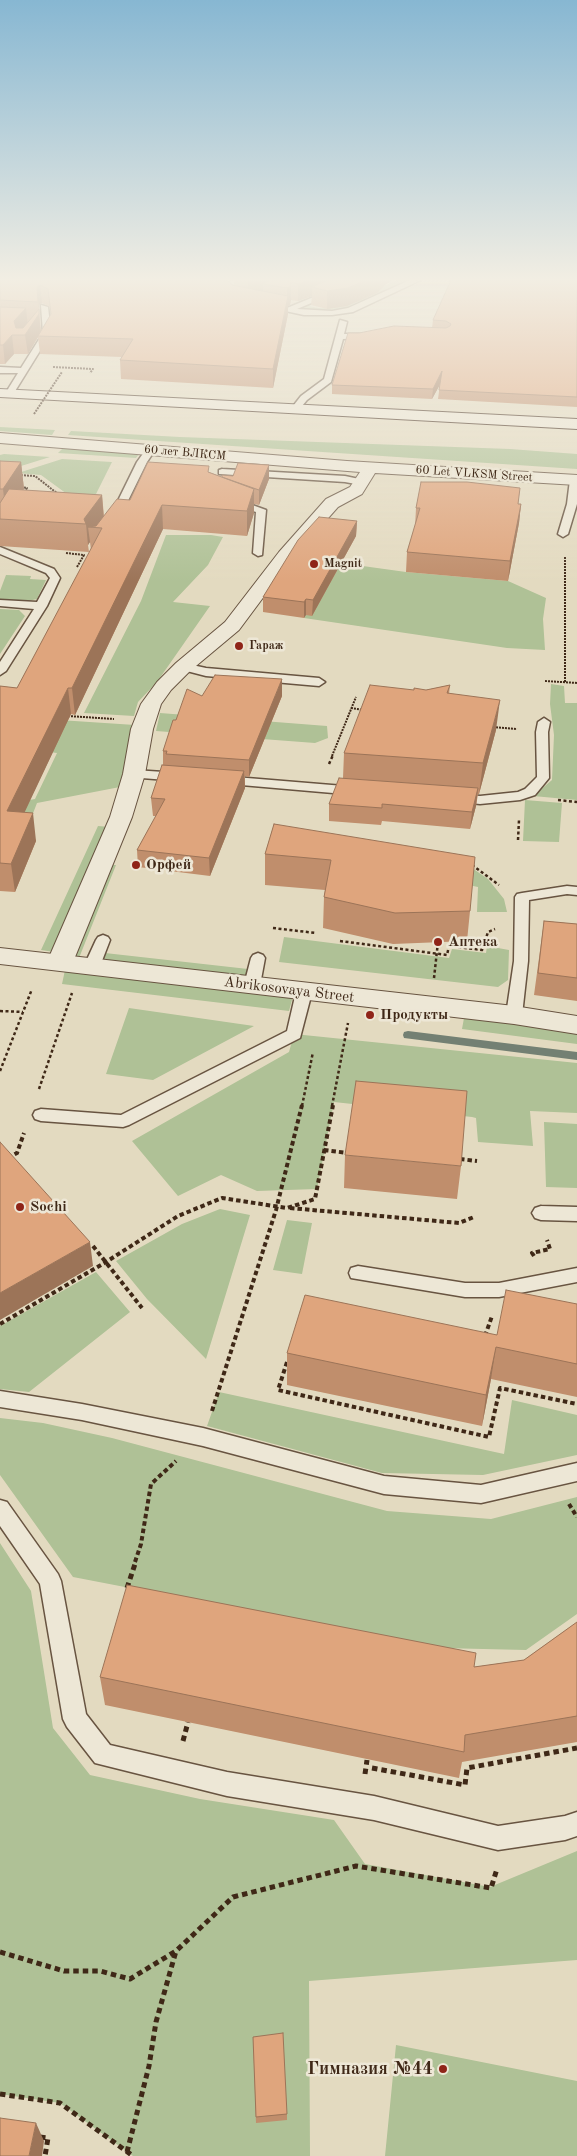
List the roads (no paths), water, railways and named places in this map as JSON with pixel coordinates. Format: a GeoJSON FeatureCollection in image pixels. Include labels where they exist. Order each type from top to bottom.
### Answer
{"type":"FeatureCollection","features":[{"type":"Feature","properties":{"kind":"street"},"geometry":{"type":"LineString","coordinates":[[5,394],[577,424]]}},
{"type":"Feature","properties":{"kind":"street","name":"60 лет ВЛКСМ"},"geometry":{"type":"LineString","coordinates":[[0,438],[234,457],[366,475]]}},
{"type":"Feature","properties":{"kind":"street"},"geometry":{"type":"LineString","coordinates":[[60,962],[121,817],[134,774],[145,722],[151,704],[164,686],[183,667],[232,626],[285,556],[332,503],[356,490],[366,475]]}},
{"type":"Feature","properties":{"kind":"street","name":"60 Let VLKSM Street"},"geometry":{"type":"LineString","coordinates":[[366,475],[576,480]]}},
{"type":"Feature","properties":{"kind":"street","name":"Abrikosovaya Street"},"geometry":{"type":"LineString","coordinates":[[0,956],[577,1024]]}},
{"type":"Feature","properties":{"kind":"lane"},"geometry":{"type":"LineString","coordinates":[[5,394],[15,381]]}},
{"type":"Feature","properties":{"kind":"lane"},"geometry":{"type":"LineString","coordinates":[[294,410],[304,398],[327,381]]}},
{"type":"Feature","properties":{"kind":"lane"},"geometry":{"type":"LineString","coordinates":[[109,526],[150,450]]}},
{"type":"Feature","properties":{"kind":"lane"},"geometry":{"type":"LineString","coordinates":[[234,457],[223,467],[221,476],[345,480],[366,475]]}},
{"type":"Feature","properties":{"kind":"lane"},"geometry":{"type":"LineString","coordinates":[[563,534],[572,504],[576,480]]}},
{"type":"Feature","properties":{"kind":"lane"},"geometry":{"type":"LineString","coordinates":[[224,498],[261,510],[258,553]]}},
{"type":"Feature","properties":{"kind":"lane"},"geometry":{"type":"LineString","coordinates":[[0,550],[50,571],[55,578],[41,606],[0,671]]}},
{"type":"Feature","properties":{"kind":"lane"},"geometry":{"type":"LineString","coordinates":[[0,603],[41,606]]}},
{"type":"Feature","properties":{"kind":"lane"},"geometry":{"type":"LineString","coordinates":[[183,667],[206,672],[319,682]]}},
{"type":"Feature","properties":{"kind":"lane"},"geometry":{"type":"LineString","coordinates":[[442,797],[480,800],[520,796],[530,792],[543,778],[543,727]]}},
{"type":"Feature","properties":{"kind":"lane"},"geometry":{"type":"LineString","coordinates":[[134,774],[188,778]]}},
{"type":"Feature","properties":{"kind":"lane"},"geometry":{"type":"LineString","coordinates":[[206,779],[366,791]]}},
{"type":"Feature","properties":{"kind":"lane"},"geometry":{"type":"LineString","coordinates":[[514,1016],[521,961],[522,897],[568,890],[577,891]]}},
{"type":"Feature","properties":{"kind":"lane"},"geometry":{"type":"LineString","coordinates":[[92,966],[103,940]]}},
{"type":"Feature","properties":{"kind":"lane"},"geometry":{"type":"LineString","coordinates":[[252,986],[258,958]]}},
{"type":"Feature","properties":{"kind":"lane"},"geometry":{"type":"LineString","coordinates":[[41,1115],[123,1121],[294,1034],[304,992]]}},
{"type":"Feature","properties":{"kind":"lane"},"geometry":{"type":"LineString","coordinates":[[541,1213],[577,1214]]}},
{"type":"Feature","properties":{"kind":"lane"},"geometry":{"type":"LineString","coordinates":[[358,1273],[465,1290],[499,1290],[577,1275]]}},
{"type":"Feature","properties":{"kind":"lane"},"geometry":{"type":"LineString","coordinates":[[0,1399],[82,1412],[204,1438],[384,1485],[480,1494],[577,1472]]}},
{"type":"Feature","properties":{"kind":"lane"},"geometry":{"type":"LineString","coordinates":[[0,1509],[50,1581],[75,1719],[103,1755],[227,1784],[374,1808],[498,1838],[565,1828],[577,1824]]}},
{"type":"Feature","properties":{"kind":"waterway"},"geometry":{"type":"LineString","coordinates":[[408,1035],[577,1056]]}},
{"type":"Feature","properties":{"kind":"place","name":"Magnit"},"geometry":{"type":"Point","coordinates":[314,564]}},
{"type":"Feature","properties":{"kind":"place","name":"Гараж"},"geometry":{"type":"Point","coordinates":[239,646]}},
{"type":"Feature","properties":{"kind":"place","name":"Орфей"},"geometry":{"type":"Point","coordinates":[136,865]}},
{"type":"Feature","properties":{"kind":"place","name":"Аптека"},"geometry":{"type":"Point","coordinates":[438,942]}},
{"type":"Feature","properties":{"kind":"place","name":"Продукты"},"geometry":{"type":"Point","coordinates":[370,1015]}},
{"type":"Feature","properties":{"kind":"place","name":"Sochi"},"geometry":{"type":"Point","coordinates":[20,1207]}},
{"type":"Feature","properties":{"kind":"place","name":"Гимназия №44"},"geometry":{"type":"Point","coordinates":[443,2069]}}]}
